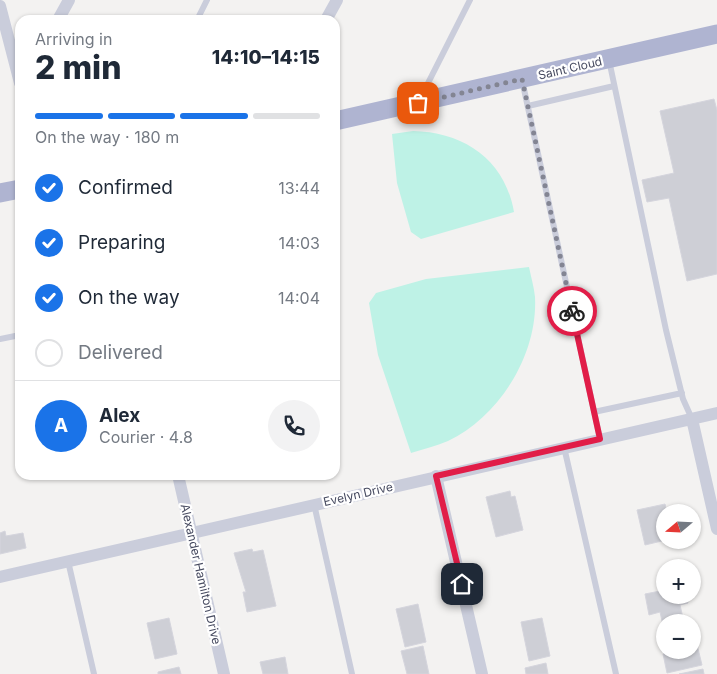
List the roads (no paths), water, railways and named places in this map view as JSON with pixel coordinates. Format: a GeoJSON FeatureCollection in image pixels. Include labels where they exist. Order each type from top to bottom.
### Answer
{"type":"FeatureCollection","features":[{"type":"Feature","properties":{"kind":"main road","name":"Saint Cloud"},"geometry":{"type":"LineString","coordinates":[[340,120],[717,34]]}},
{"type":"Feature","properties":{"kind":"main road"},"geometry":{"type":"LineString","coordinates":[[0,193],[15,190]]}},
{"type":"Feature","properties":{"kind":"street"},"geometry":{"type":"LineString","coordinates":[[60,15],[68,0]]}},
{"type":"Feature","properties":{"kind":"street"},"geometry":{"type":"LineString","coordinates":[[329,15],[337,0]]}},
{"type":"Feature","properties":{"kind":"street"},"geometry":{"type":"LineString","coordinates":[[0,6],[15,64]]}},
{"type":"Feature","properties":{"kind":"street","name":"Evelyn Drive"},"geometry":{"type":"LineString","coordinates":[[0,577],[436,476],[717,414]]}},
{"type":"Feature","properties":{"kind":"street"},"geometry":{"type":"LineString","coordinates":[[692,419],[717,529]]}},
{"type":"Feature","properties":{"kind":"street"},"geometry":{"type":"LineString","coordinates":[[436,476],[482,674]]}},
{"type":"Feature","properties":{"kind":"street","name":"Alexander Hamilton Drive"},"geometry":{"type":"LineString","coordinates":[[179,480],[224,674]]}},
{"type":"Feature","properties":{"kind":"lane"},"geometry":{"type":"LineString","coordinates":[[199,15],[207,0]]}},
{"type":"Feature","properties":{"kind":"lane"},"geometry":{"type":"LineString","coordinates":[[418,103],[470,0]]}},
{"type":"Feature","properties":{"kind":"lane"},"geometry":{"type":"LineString","coordinates":[[609,59],[682,393],[692,419]]}},
{"type":"Feature","properties":{"kind":"lane"},"geometry":{"type":"LineString","coordinates":[[522,79],[600,439]]}},
{"type":"Feature","properties":{"kind":"lane"},"geometry":{"type":"LineString","coordinates":[[528,106],[614,86]]}},
{"type":"Feature","properties":{"kind":"lane"},"geometry":{"type":"LineString","coordinates":[[0,339],[15,336]]}},
{"type":"Feature","properties":{"kind":"lane"},"geometry":{"type":"LineString","coordinates":[[594,412],[682,393]]}},
{"type":"Feature","properties":{"kind":"lane"},"geometry":{"type":"LineString","coordinates":[[564,447],[616,674]]}},
{"type":"Feature","properties":{"kind":"lane"},"geometry":{"type":"LineString","coordinates":[[314,504],[352,674]]}},
{"type":"Feature","properties":{"kind":"lane"},"geometry":{"type":"LineString","coordinates":[[68,561],[94,674]]}}]}
